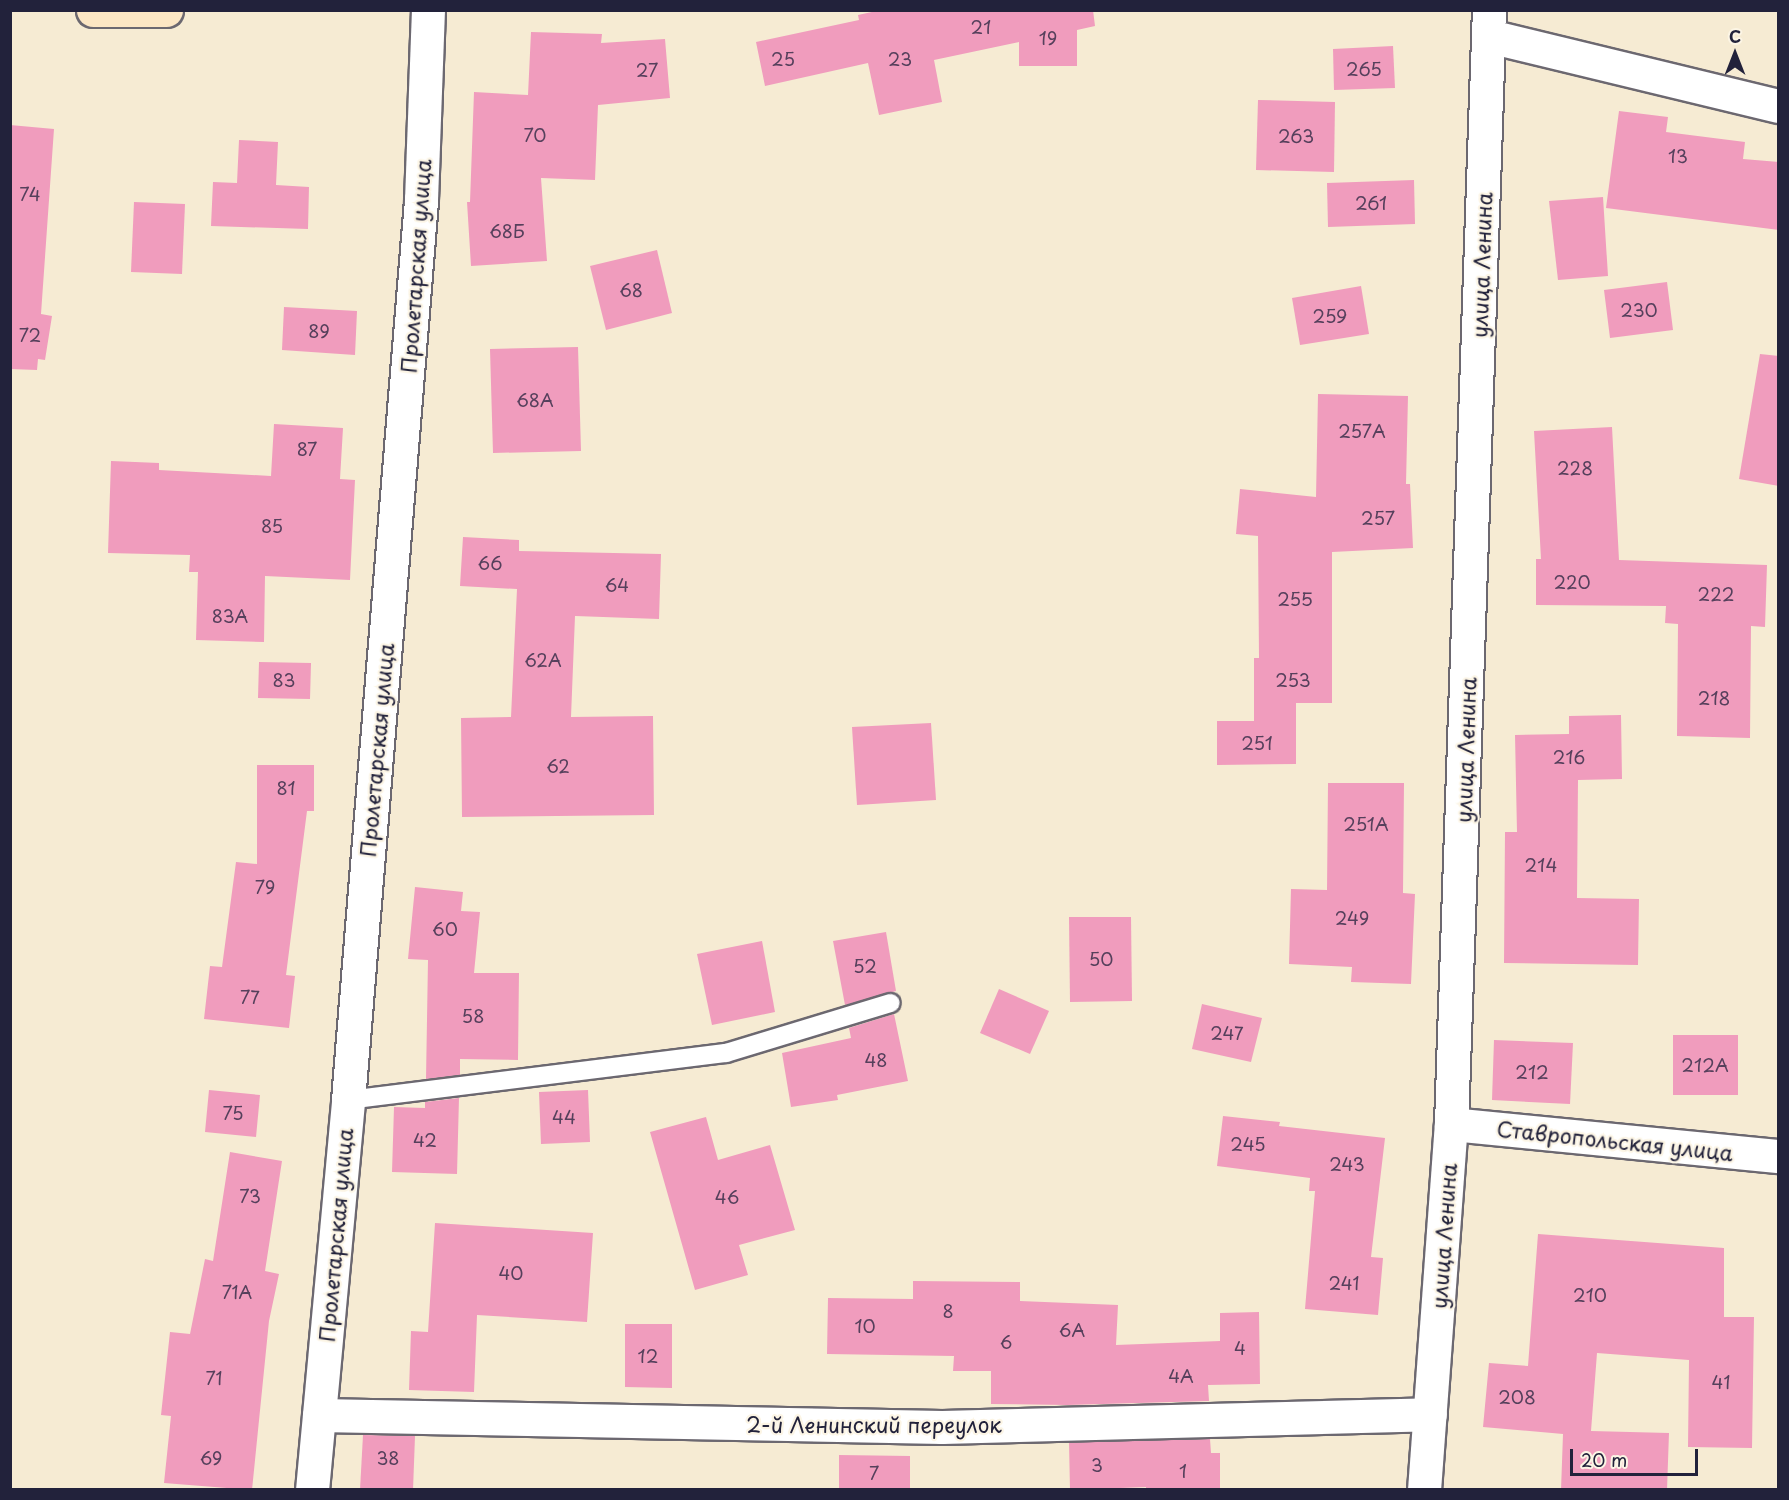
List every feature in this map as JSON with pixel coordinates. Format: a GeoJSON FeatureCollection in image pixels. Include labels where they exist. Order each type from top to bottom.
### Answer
{"type":"FeatureCollection","features":[{"type":"Feature","properties":{"kind":"main road"},"geometry":{"type":"LineString","coordinates":[[93,10],[166,10]]}},
{"type":"Feature","properties":{"kind":"street","name":"Пролетарская улица"},"geometry":{"type":"LineString","coordinates":[[312,1490],[348,1100],[421,200],[428,10]]}},
{"type":"Feature","properties":{"kind":"street"},"geometry":{"type":"LineString","coordinates":[[1489,23],[1779,106]]}},
{"type":"Feature","properties":{"kind":"street","name":"улица Ленина"},"geometry":{"type":"LineString","coordinates":[[1424,1490],[1452,1124],[1489,23]]}},
{"type":"Feature","properties":{"kind":"street","name":"Ставропольская улица"},"geometry":{"type":"LineString","coordinates":[[1452,1124],[1779,1156]]}},
{"type":"Feature","properties":{"kind":"street","name":"2-й Ленинский переулок"},"geometry":{"type":"LineString","coordinates":[[319,1415],[942,1427],[1430,1414]]}},
{"type":"Feature","properties":{"kind":"lane"},"geometry":{"type":"LineString","coordinates":[[348,1100],[726,1053],[891,1003]]}},
{"type":"Feature","properties":{"kind":"building"},"geometry":{"type":"Polygon","coordinates":[[[881,10],[1093,10],[1095,26],[1077,30],[1077,66],[1019,66],[1019,42],[934,60],[942,102],[879,115],[868,63],[765,86],[756,42],[859,20],[858,15],[881,10]]]}},
{"type":"Feature","properties":{"kind":"building"},"geometry":{"type":"Polygon","coordinates":[[[531,32],[602,34],[601,43],[665,39],[670,98],[598,105],[595,180],[541,178],[547,261],[471,266],[467,202],[470,202],[474,92],[528,95],[531,32]]]}},
{"type":"Feature","properties":{"kind":"building"},"geometry":{"type":"Polygon","coordinates":[[[1393,46],[1395,88],[1334,90],[1333,49],[1393,46]]]}},
{"type":"Feature","properties":{"kind":"building"},"geometry":{"type":"Polygon","coordinates":[[[1258,100],[1335,102],[1334,172],[1256,170],[1258,100]]]}},
{"type":"Feature","properties":{"kind":"building"},"geometry":{"type":"Polygon","coordinates":[[[1619,111],[1668,117],[1666,132],[1745,142],[1743,159],[1779,162],[1779,230],[1606,208],[1619,111]]]}},
{"type":"Feature","properties":{"kind":"building"},"geometry":{"type":"Polygon","coordinates":[[[10,125],[54,129],[41,314],[52,316],[45,360],[38,359],[37,370],[10,369],[10,125]]]}},
{"type":"Feature","properties":{"kind":"building"},"geometry":{"type":"Polygon","coordinates":[[[239,140],[278,142],[276,185],[309,187],[308,229],[211,226],[213,182],[237,183],[239,140]]]}},
{"type":"Feature","properties":{"kind":"building"},"geometry":{"type":"Polygon","coordinates":[[[1414,180],[1415,224],[1328,227],[1327,183],[1414,180]]]}},
{"type":"Feature","properties":{"kind":"building"},"geometry":{"type":"Polygon","coordinates":[[[1603,197],[1608,276],[1558,280],[1549,201],[1603,197]]]}},
{"type":"Feature","properties":{"kind":"building"},"geometry":{"type":"Polygon","coordinates":[[[134,202],[185,204],[182,274],[131,272],[134,202]]]}},
{"type":"Feature","properties":{"kind":"building"},"geometry":{"type":"Polygon","coordinates":[[[657,250],[672,313],[606,330],[590,266],[657,250]]]}},
{"type":"Feature","properties":{"kind":"building"},"geometry":{"type":"Polygon","coordinates":[[[1667,282],[1673,330],[1610,338],[1604,290],[1667,282]]]}},
{"type":"Feature","properties":{"kind":"building"},"geometry":{"type":"Polygon","coordinates":[[[1361,286],[1369,334],[1300,345],[1292,298],[1361,286]]]}},
{"type":"Feature","properties":{"kind":"building"},"geometry":{"type":"Polygon","coordinates":[[[284,307],[357,311],[355,355],[282,350],[284,307]]]}},
{"type":"Feature","properties":{"kind":"building"},"geometry":{"type":"Polygon","coordinates":[[[578,347],[581,451],[493,453],[490,349],[578,347]]]}},
{"type":"Feature","properties":{"kind":"building"},"geometry":{"type":"Polygon","coordinates":[[[1760,354],[1779,356],[1779,486],[1739,479],[1760,354]]]}},
{"type":"Feature","properties":{"kind":"building"},"geometry":{"type":"Polygon","coordinates":[[[1318,394],[1408,396],[1406,484],[1410,484],[1413,548],[1332,552],[1332,703],[1296,703],[1296,764],[1217,765],[1217,721],[1254,721],[1254,658],[1259,658],[1258,536],[1236,534],[1240,489],[1316,497],[1318,394]]]}},
{"type":"Feature","properties":{"kind":"building"},"geometry":{"type":"Polygon","coordinates":[[[274,424],[343,428],[340,479],[355,480],[350,580],[265,576],[264,642],[196,640],[198,572],[189,572],[190,555],[108,553],[111,461],[159,463],[159,470],[271,476],[274,424]]]}},
{"type":"Feature","properties":{"kind":"building"},"geometry":{"type":"Polygon","coordinates":[[[1612,427],[1619,560],[1767,565],[1765,627],[1751,626],[1750,738],[1677,736],[1678,624],[1665,623],[1666,606],[1536,605],[1536,559],[1541,559],[1534,431],[1612,427]]]}},
{"type":"Feature","properties":{"kind":"building"},"geometry":{"type":"Polygon","coordinates":[[[463,537],[519,540],[519,551],[661,554],[659,619],[575,616],[571,717],[653,716],[654,815],[462,817],[461,718],[511,717],[517,589],[460,586],[463,537]]]}},
{"type":"Feature","properties":{"kind":"building"},"geometry":{"type":"Polygon","coordinates":[[[259,662],[311,663],[310,699],[258,698],[259,662]]]}},
{"type":"Feature","properties":{"kind":"building"},"geometry":{"type":"Polygon","coordinates":[[[1621,715],[1622,779],[1578,780],[1577,898],[1639,899],[1638,965],[1504,963],[1505,832],[1517,832],[1515,735],[1569,734],[1569,716],[1621,715]]]}},
{"type":"Feature","properties":{"kind":"building"},"geometry":{"type":"Polygon","coordinates":[[[931,723],[936,800],[857,805],[852,727],[931,723]]]}},
{"type":"Feature","properties":{"kind":"building"},"geometry":{"type":"Polygon","coordinates":[[[257,765],[314,765],[314,811],[307,811],[286,975],[295,976],[289,1028],[204,1019],[210,966],[222,967],[236,862],[257,864],[257,765]]]}},
{"type":"Feature","properties":{"kind":"building"},"geometry":{"type":"Polygon","coordinates":[[[1328,783],[1404,783],[1403,893],[1415,894],[1411,984],[1351,982],[1352,967],[1289,964],[1291,889],[1327,890],[1328,783]]]}},
{"type":"Feature","properties":{"kind":"building"},"geometry":{"type":"Polygon","coordinates":[[[415,887],[463,892],[461,911],[480,912],[474,973],[519,973],[518,1060],[460,1059],[460,1075],[426,1079],[428,960],[408,959],[415,887]]]}},
{"type":"Feature","properties":{"kind":"building"},"geometry":{"type":"Polygon","coordinates":[[[1069,917],[1131,917],[1132,1001],[1070,1002],[1069,917]]]}},
{"type":"Feature","properties":{"kind":"building"},"geometry":{"type":"Polygon","coordinates":[[[886,932],[896,991],[845,1005],[833,941],[886,932]]]}},
{"type":"Feature","properties":{"kind":"building"},"geometry":{"type":"Polygon","coordinates":[[[762,941],[775,1012],[712,1025],[697,954],[762,941]]]}},
{"type":"Feature","properties":{"kind":"building"},"geometry":{"type":"Polygon","coordinates":[[[999,989],[1049,1011],[1030,1054],[980,1033],[999,989]]]}},
{"type":"Feature","properties":{"kind":"building"},"geometry":{"type":"Polygon","coordinates":[[[1202,1004],[1262,1018],[1251,1062],[1192,1049],[1202,1004]]]}},
{"type":"Feature","properties":{"kind":"building"},"geometry":{"type":"Polygon","coordinates":[[[894,1014],[908,1081],[837,1095],[838,1100],[791,1107],[782,1053],[851,1038],[849,1028],[894,1014]]]}},
{"type":"Feature","properties":{"kind":"building"},"geometry":{"type":"Polygon","coordinates":[[[1673,1035],[1738,1035],[1738,1095],[1673,1095],[1673,1035]]]}},
{"type":"Feature","properties":{"kind":"building"},"geometry":{"type":"Polygon","coordinates":[[[1494,1040],[1573,1043],[1570,1104],[1492,1100],[1494,1040]]]}},
{"type":"Feature","properties":{"kind":"building"},"geometry":{"type":"Polygon","coordinates":[[[209,1090],[260,1095],[256,1137],[205,1132],[209,1090]]]}},
{"type":"Feature","properties":{"kind":"building"},"geometry":{"type":"Polygon","coordinates":[[[588,1090],[590,1142],[541,1144],[539,1092],[588,1090]]]}},
{"type":"Feature","properties":{"kind":"building"},"geometry":{"type":"Polygon","coordinates":[[[459,1098],[457,1174],[392,1172],[394,1107],[425,1108],[425,1102],[459,1098]]]}},
{"type":"Feature","properties":{"kind":"building"},"geometry":{"type":"Polygon","coordinates":[[[1223,1116],[1280,1122],[1279,1126],[1385,1138],[1371,1257],[1383,1258],[1378,1315],[1305,1309],[1315,1191],[1309,1191],[1310,1178],[1217,1166],[1223,1116]]]}},
{"type":"Feature","properties":{"kind":"building"},"geometry":{"type":"Polygon","coordinates":[[[706,1117],[718,1160],[770,1145],[795,1230],[739,1245],[748,1275],[695,1290],[650,1132],[706,1117]]]}},
{"type":"Feature","properties":{"kind":"building"},"geometry":{"type":"Polygon","coordinates":[[[230,1152],[282,1161],[265,1271],[279,1274],[269,1321],[252,1490],[164,1483],[171,1416],[161,1415],[170,1332],[190,1334],[205,1259],[213,1261],[230,1152]]]}},
{"type":"Feature","properties":{"kind":"building"},"geometry":{"type":"Polygon","coordinates":[[[435,1223],[593,1233],[587,1322],[477,1315],[474,1392],[409,1390],[411,1331],[428,1332],[435,1223]]]}},
{"type":"Feature","properties":{"kind":"building"},"geometry":{"type":"Polygon","coordinates":[[[1538,1234],[1724,1248],[1724,1317],[1754,1317],[1752,1448],[1688,1447],[1689,1360],[1597,1353],[1591,1431],[1669,1433],[1667,1490],[1561,1490],[1563,1434],[1483,1427],[1489,1363],[1528,1366],[1538,1234]]]}},
{"type":"Feature","properties":{"kind":"building"},"geometry":{"type":"Polygon","coordinates":[[[913,1281],[1020,1282],[1020,1301],[1118,1305],[1116,1345],[1220,1341],[1220,1313],[1259,1312],[1260,1384],[1208,1385],[1209,1401],[1067,1405],[991,1404],[991,1371],[953,1371],[954,1356],[827,1354],[828,1298],[913,1299],[913,1281]]]}},
{"type":"Feature","properties":{"kind":"building"},"geometry":{"type":"Polygon","coordinates":[[[625,1324],[672,1324],[672,1388],[625,1387],[625,1324]]]}},
{"type":"Feature","properties":{"kind":"building"},"geometry":{"type":"Polygon","coordinates":[[[363,1435],[415,1436],[413,1490],[360,1490],[363,1435]]]}},
{"type":"Feature","properties":{"kind":"building"},"geometry":{"type":"Polygon","coordinates":[[[1210,1439],[1211,1453],[1220,1453],[1220,1490],[1146,1490],[1146,1487],[1070,1490],[1069,1442],[1210,1439]]]}},
{"type":"Feature","properties":{"kind":"building"},"geometry":{"type":"Polygon","coordinates":[[[839,1455],[910,1456],[910,1490],[839,1490],[839,1455]]]}}]}
